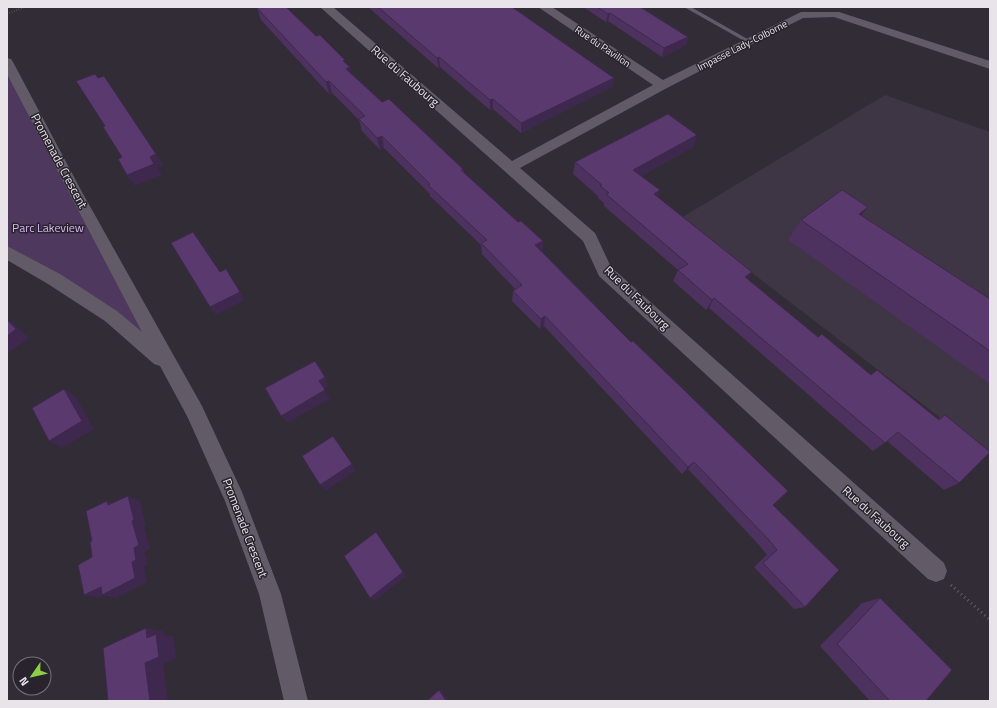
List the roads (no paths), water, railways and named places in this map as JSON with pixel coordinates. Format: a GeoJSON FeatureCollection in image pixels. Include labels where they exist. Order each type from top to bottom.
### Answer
{"type":"FeatureCollection","features":[{"type":"Feature","properties":{"kind":"street","name":"Rue du Faubourg"},"geometry":{"type":"LineString","coordinates":[[326,7],[589,237],[605,270],[936,571]]}},
{"type":"Feature","properties":{"kind":"street","name":"Rue du Pavillon"},"geometry":{"type":"LineString","coordinates":[[544,7],[662,86]]}},
{"type":"Feature","properties":{"kind":"street","name":"Impasse Lady-Colborne"},"geometry":{"type":"LineString","coordinates":[[510,168],[662,86],[801,15],[835,14],[990,65]]}},
{"type":"Feature","properties":{"kind":"street","name":"Promenade Crescent"},"geometry":{"type":"LineString","coordinates":[[7,62],[75,192],[195,412],[235,499],[270,594],[296,701]]}},
{"type":"Feature","properties":{"kind":"street","name":"Promenade Crescent"},"geometry":{"type":"LineString","coordinates":[[7,252],[54,279],[111,316],[169,365]]}},
{"type":"Feature","properties":{"kind":"lane"},"geometry":{"type":"LineString","coordinates":[[687,7],[748,41]]}},
{"type":"Feature","properties":{"kind":"park label","name":"Parc Lakeview"},"geometry":{"type":"Point","coordinates":[48,228]}}]}
